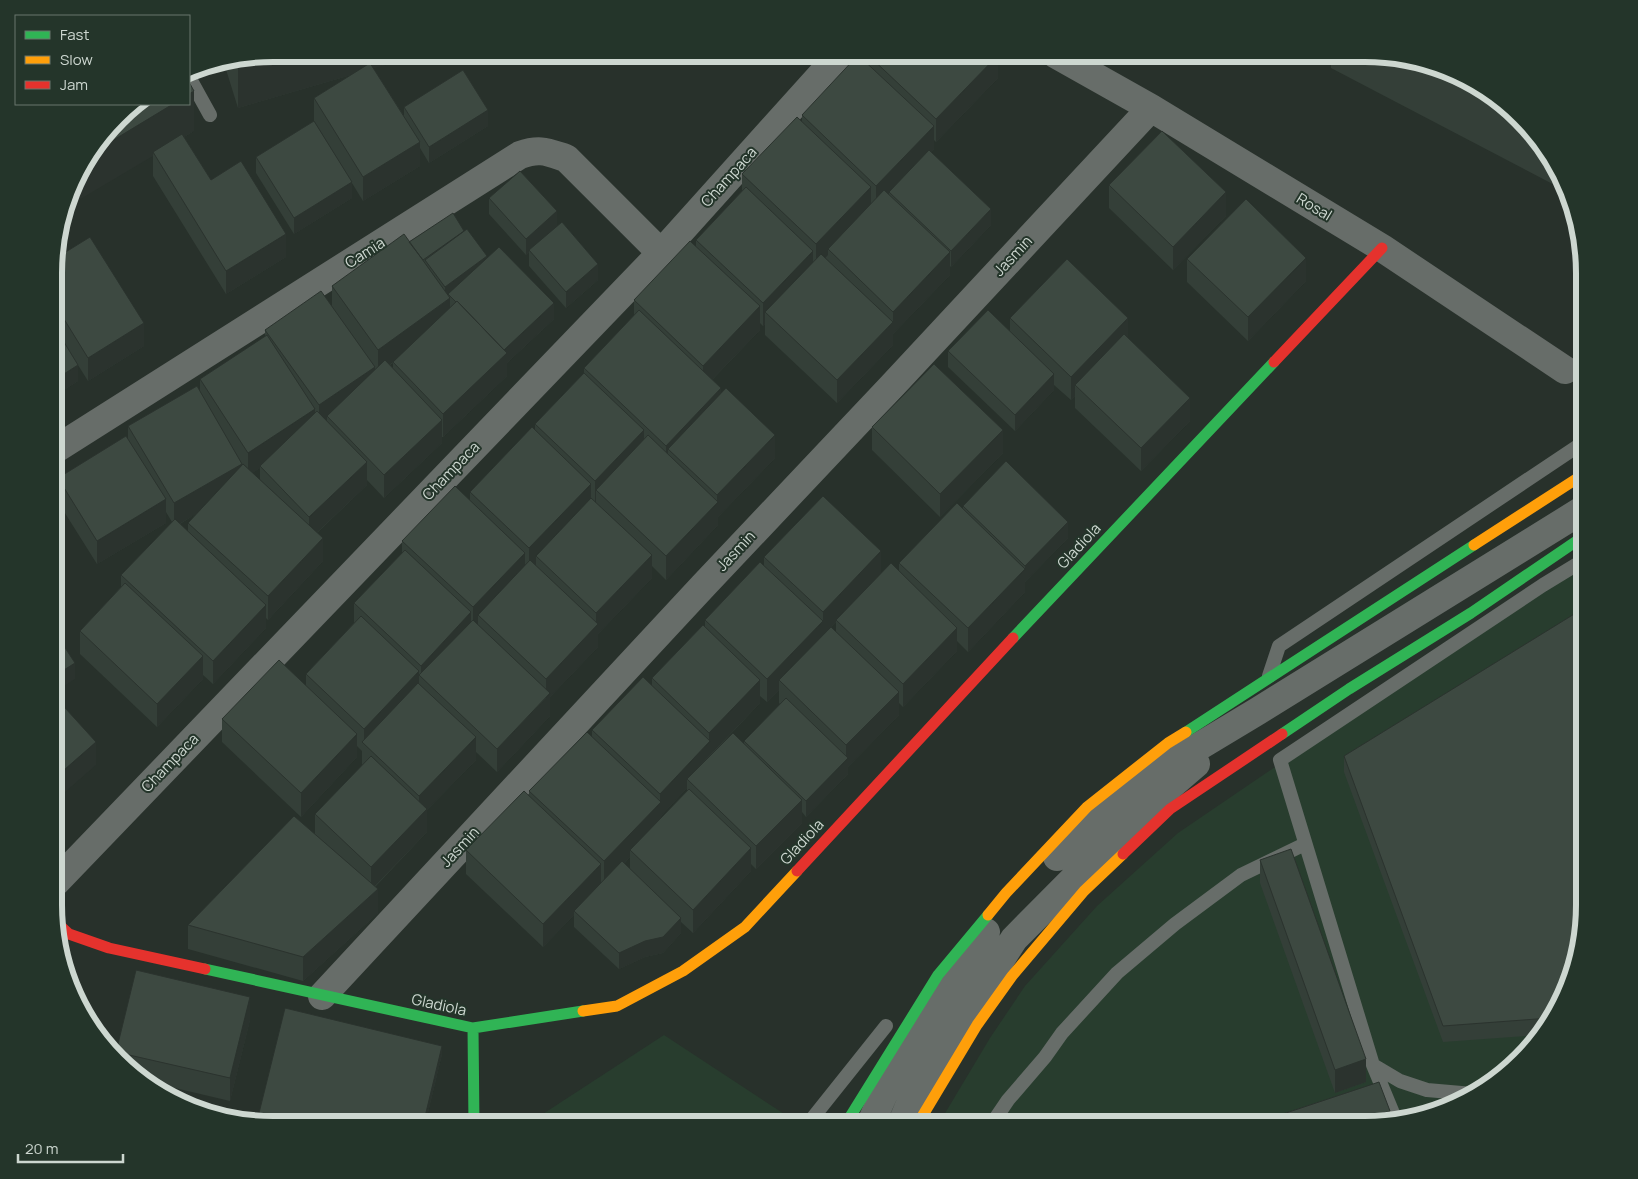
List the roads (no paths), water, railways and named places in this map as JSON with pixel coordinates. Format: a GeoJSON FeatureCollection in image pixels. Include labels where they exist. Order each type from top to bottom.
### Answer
{"type":"FeatureCollection","features":[{"type":"Feature","properties":{"kind":"main road","name":"Gladiola"},"geometry":{"type":"LineString","coordinates":[[64,929],[69,934],[109,948],[473,1028],[617,1006],[683,971],[744,926],[1382,248]]}},
{"type":"Feature","properties":{"kind":"main road"},"geometry":{"type":"LineString","coordinates":[[850,1116],[938,975],[1006,893],[1086,807],[1168,743],[1576,479]]}},
{"type":"Feature","properties":{"kind":"main road"},"geometry":{"type":"LineString","coordinates":[[924,1116],[977,1025],[1012,976],[1084,891],[1170,809],[1349,689],[1470,613],[1576,541]]}},
{"type":"Feature","properties":{"kind":"main road"},"geometry":{"type":"LineString","coordinates":[[473,1028],[474,1116]]}},
{"type":"Feature","properties":{"kind":"street","name":"Champaca"},"geometry":{"type":"LineString","coordinates":[[62,876],[661,253],[833,62]]}},
{"type":"Feature","properties":{"kind":"street","name":"Rosal"},"geometry":{"type":"LineString","coordinates":[[1070,62],[1151,108],[1382,248],[1565,370]]}},
{"type":"Feature","properties":{"kind":"street","name":"Jasmin"},"geometry":{"type":"LineString","coordinates":[[322,996],[1151,108]]}},
{"type":"Feature","properties":{"kind":"street","name":"Camia"},"geometry":{"type":"LineString","coordinates":[[62,445],[512,160],[532,151],[546,152],[566,158],[661,253]]}},
{"type":"Feature","properties":{"kind":"street"},"geometry":{"type":"LineString","coordinates":[[874,1116],[886,1089],[990,925],[1120,794],[1576,514]]}},
{"type":"Feature","properties":{"kind":"street"},"geometry":{"type":"LineString","coordinates":[[905,1116],[913,1097],[1014,939],[1139,813],[1258,711]]}},
{"type":"Feature","properties":{"kind":"lane"},"geometry":{"type":"LineString","coordinates":[[191,80],[210,115]]}},
{"type":"Feature","properties":{"kind":"lane"},"geometry":{"type":"LineString","coordinates":[[1393,1115],[1379,1092],[1373,1065],[1280,760],[1258,711],[1278,646],[1576,447]]}},
{"type":"Feature","properties":{"kind":"lane"},"geometry":{"type":"LineString","coordinates":[[1280,760],[1576,565]]}},
{"type":"Feature","properties":{"kind":"lane"},"geometry":{"type":"LineString","coordinates":[[998,1116],[1008,1100],[1062,1034],[1117,973],[1175,924],[1241,875],[1305,844]]}},
{"type":"Feature","properties":{"kind":"lane"},"geometry":{"type":"LineString","coordinates":[[814,1116],[886,1026]]}},
{"type":"Feature","properties":{"kind":"lane"},"geometry":{"type":"LineString","coordinates":[[1373,1065],[1400,1081],[1428,1090],[1461,1093]]}}]}
